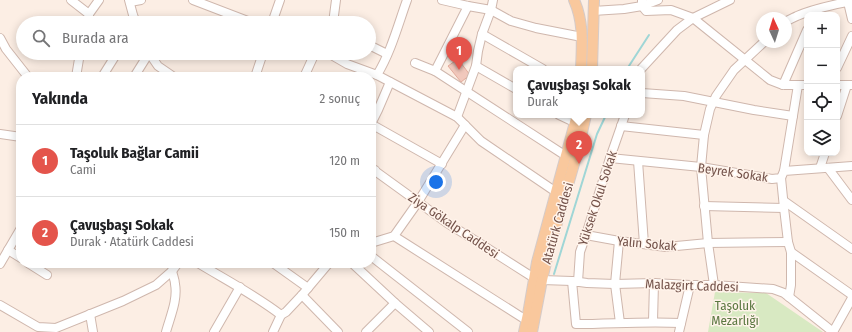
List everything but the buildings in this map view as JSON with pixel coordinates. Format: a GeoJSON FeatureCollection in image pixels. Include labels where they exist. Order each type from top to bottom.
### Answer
{"type":"FeatureCollection","features":[{"type":"Feature","properties":{"kind":"main road"},"geometry":{"type":"LineString","coordinates":[[572,0],[578,9],[581,22],[581,66]]}},
{"type":"Feature","properties":{"kind":"main road"},"geometry":{"type":"LineString","coordinates":[[592,66],[594,5]]}},
{"type":"Feature","properties":{"kind":"main road","name":"Atatürk Caddesi"},"geometry":{"type":"LineString","coordinates":[[524,332],[538,279],[548,254],[578,150],[585,118]]}},
{"type":"Feature","properties":{"kind":"main road","name":"Atatürk Caddesi"},"geometry":{"type":"LineString","coordinates":[[532,332],[538,279],[537,262],[577,119]]}},
{"type":"Feature","properties":{"kind":"street"},"geometry":{"type":"LineString","coordinates":[[71,0],[89,14],[99,0]]}},
{"type":"Feature","properties":{"kind":"street"},"geometry":{"type":"LineString","coordinates":[[132,16],[129,1],[141,0]]}},
{"type":"Feature","properties":{"kind":"street"},"geometry":{"type":"LineString","coordinates":[[193,0],[235,16]]}},
{"type":"Feature","properties":{"kind":"street"},"geometry":{"type":"LineString","coordinates":[[274,16],[280,0]]}},
{"type":"Feature","properties":{"kind":"street"},"geometry":{"type":"LineString","coordinates":[[334,16],[336,0]]}},
{"type":"Feature","properties":{"kind":"street"},"geometry":{"type":"LineString","coordinates":[[407,0],[392,46],[377,75],[458,116],[481,140],[556,192]]}},
{"type":"Feature","properties":{"kind":"street"},"geometry":{"type":"LineString","coordinates":[[442,0],[491,10],[511,21],[536,28],[582,37]]}},
{"type":"Feature","properties":{"kind":"street"},"geometry":{"type":"LineString","coordinates":[[458,116],[476,66],[482,34],[493,0]]}},
{"type":"Feature","properties":{"kind":"street"},"geometry":{"type":"LineString","coordinates":[[594,5],[624,9],[658,0]]}},
{"type":"Feature","properties":{"kind":"street"},"geometry":{"type":"LineString","coordinates":[[644,66],[677,30],[693,18],[730,0]]}},
{"type":"Feature","properties":{"kind":"street"},"geometry":{"type":"LineString","coordinates":[[815,12],[850,2],[852,19]]}},
{"type":"Feature","properties":{"kind":"street"},"geometry":{"type":"LineString","coordinates":[[642,3],[646,11],[671,10],[693,18],[770,80],[783,85],[804,85]]}},
{"type":"Feature","properties":{"kind":"street"},"geometry":{"type":"LineString","coordinates":[[435,71],[468,6]]}},
{"type":"Feature","properties":{"kind":"street"},"geometry":{"type":"LineString","coordinates":[[792,18],[804,13]]}},
{"type":"Feature","properties":{"kind":"street"},"geometry":{"type":"LineString","coordinates":[[482,34],[538,66]]}},
{"type":"Feature","properties":{"kind":"street"},"geometry":{"type":"LineString","coordinates":[[840,62],[852,36]]}},
{"type":"Feature","properties":{"kind":"street"},"geometry":{"type":"LineString","coordinates":[[783,85],[804,37]]}},
{"type":"Feature","properties":{"kind":"street"},"geometry":{"type":"LineString","coordinates":[[0,38],[6,49],[24,72]]}},
{"type":"Feature","properties":{"kind":"street"},"geometry":{"type":"LineString","coordinates":[[376,48],[387,54]]}},
{"type":"Feature","properties":{"kind":"street"},"geometry":{"type":"LineString","coordinates":[[714,285],[708,243],[701,167],[704,134],[710,109],[716,96],[734,70],[757,48]]}},
{"type":"Feature","properties":{"kind":"street"},"geometry":{"type":"LineString","coordinates":[[77,72],[79,60]]}},
{"type":"Feature","properties":{"kind":"street"},"geometry":{"type":"LineString","coordinates":[[105,72],[113,60]]}},
{"type":"Feature","properties":{"kind":"street"},"geometry":{"type":"LineString","coordinates":[[137,72],[145,60]]}},
{"type":"Feature","properties":{"kind":"street"},"geometry":{"type":"LineString","coordinates":[[154,60],[158,66],[167,72]]}},
{"type":"Feature","properties":{"kind":"street"},"geometry":{"type":"LineString","coordinates":[[255,72],[259,60]]}},
{"type":"Feature","properties":{"kind":"street"},"geometry":{"type":"LineString","coordinates":[[306,72],[312,60]]}},
{"type":"Feature","properties":{"kind":"street"},"geometry":{"type":"LineString","coordinates":[[341,60],[369,72]]}},
{"type":"Feature","properties":{"kind":"street"},"geometry":{"type":"LineString","coordinates":[[415,63],[435,71],[566,156]]}},
{"type":"Feature","properties":{"kind":"street"},"geometry":{"type":"LineString","coordinates":[[476,66],[513,87]]}},
{"type":"Feature","properties":{"kind":"street"},"geometry":{"type":"LineString","coordinates":[[376,114],[390,82]]}},
{"type":"Feature","properties":{"kind":"street"},"geometry":{"type":"LineString","coordinates":[[789,297],[791,285],[791,252],[788,242],[784,204],[783,175],[798,85]]}},
{"type":"Feature","properties":{"kind":"street"},"geometry":{"type":"LineString","coordinates":[[840,109],[850,85]]}},
{"type":"Feature","properties":{"kind":"street"},"geometry":{"type":"LineString","coordinates":[[645,93],[684,96],[793,116]]}},
{"type":"Feature","properties":{"kind":"street","name":"Yüksek Okul Sokak"},"geometry":{"type":"LineString","coordinates":[[620,323],[576,324],[575,281],[580,252],[624,118]]}},
{"type":"Feature","properties":{"kind":"street"},"geometry":{"type":"LineString","coordinates":[[376,241],[394,236],[418,202],[465,125]]}},
{"type":"Feature","properties":{"kind":"street"},"geometry":{"type":"LineString","coordinates":[[621,126],[704,134]]}},
{"type":"Feature","properties":{"kind":"street"},"geometry":{"type":"LineString","coordinates":[[376,127],[442,164]]}},
{"type":"Feature","properties":{"kind":"street"},"geometry":{"type":"LineString","coordinates":[[0,134],[16,136]]}},
{"type":"Feature","properties":{"kind":"street"},"geometry":{"type":"LineString","coordinates":[[825,156],[824,168],[852,200]]}},
{"type":"Feature","properties":{"kind":"street","name":"Beyrek Sokak"},"geometry":{"type":"LineString","coordinates":[[610,158],[701,167],[772,179],[783,175],[824,168],[852,166]]}},
{"type":"Feature","properties":{"kind":"street"},"geometry":{"type":"LineString","coordinates":[[638,161],[644,244]]}},
{"type":"Feature","properties":{"kind":"street","name":"Ziya Gökalp Caddesi"},"geometry":{"type":"LineString","coordinates":[[376,175],[447,223],[538,279]]}},
{"type":"Feature","properties":{"kind":"street"},"geometry":{"type":"LineString","coordinates":[[704,206],[784,204],[852,249]]}},
{"type":"Feature","properties":{"kind":"street","name":"Yalın Sokak"},"geometry":{"type":"LineString","coordinates":[[586,235],[666,247],[708,243],[788,242]]}},
{"type":"Feature","properties":{"kind":"street"},"geometry":{"type":"LineString","coordinates":[[0,264],[16,236]]}},
{"type":"Feature","properties":{"kind":"street"},"geometry":{"type":"LineString","coordinates":[[394,236],[526,320]]}},
{"type":"Feature","properties":{"kind":"street"},"geometry":{"type":"LineString","coordinates":[[619,241],[615,284],[620,323],[653,321],[681,323]]}},
{"type":"Feature","properties":{"kind":"street"},"geometry":{"type":"LineString","coordinates":[[8,250],[16,255]]}},
{"type":"Feature","properties":{"kind":"street"},"geometry":{"type":"LineString","coordinates":[[791,252],[852,295]]}},
{"type":"Feature","properties":{"kind":"street"},"geometry":{"type":"LineString","coordinates":[[376,260],[468,332]]}},
{"type":"Feature","properties":{"kind":"street"},"geometry":{"type":"LineString","coordinates":[[36,268],[47,275]]}},
{"type":"Feature","properties":{"kind":"street"},"geometry":{"type":"LineString","coordinates":[[0,305],[38,327],[56,328],[123,301],[156,285],[174,268]]}},
{"type":"Feature","properties":{"kind":"street"},"geometry":{"type":"LineString","coordinates":[[207,268],[240,287],[281,315]]}},
{"type":"Feature","properties":{"kind":"street"},"geometry":{"type":"LineString","coordinates":[[280,268],[308,288]]}},
{"type":"Feature","properties":{"kind":"street"},"geometry":{"type":"LineString","coordinates":[[273,332],[281,315],[286,312],[302,295],[324,268]]}},
{"type":"Feature","properties":{"kind":"street"},"geometry":{"type":"LineString","coordinates":[[357,268],[429,332]]}},
{"type":"Feature","properties":{"kind":"street"},"geometry":{"type":"LineString","coordinates":[[166,332],[175,299],[176,286],[172,271]]}},
{"type":"Feature","properties":{"kind":"street","name":"Malazgirt Caddesi"},"geometry":{"type":"LineString","coordinates":[[538,279],[615,284],[654,283],[773,289],[784,293],[833,332]]}},
{"type":"Feature","properties":{"kind":"street"},"geometry":{"type":"LineString","coordinates":[[653,321],[654,283]]}},
{"type":"Feature","properties":{"kind":"street"},"geometry":{"type":"LineString","coordinates":[[679,332],[690,285]]}},
{"type":"Feature","properties":{"kind":"street"},"geometry":{"type":"LineString","coordinates":[[214,332],[240,287]]}},
{"type":"Feature","properties":{"kind":"street"},"geometry":{"type":"LineString","coordinates":[[302,295],[338,332]]}},
{"type":"Feature","properties":{"kind":"street"},"geometry":{"type":"LineString","coordinates":[[833,332],[852,298]]}},
{"type":"Feature","properties":{"kind":"street"},"geometry":{"type":"LineString","coordinates":[[366,332],[395,303]]}},
{"type":"Feature","properties":{"kind":"street"},"geometry":{"type":"LineString","coordinates":[[90,314],[93,332]]}},
{"type":"Feature","properties":{"kind":"green space","name":"Taşoluk Mezarlığı"},"geometry":{"type":"Polygon","coordinates":[[[715,292],[766,293],[823,332],[708,332],[715,292]]]}},
{"type":"Feature","properties":{"kind":"waterway"},"geometry":{"type":"LineString","coordinates":[[629,66],[649,35]]}},
{"type":"Feature","properties":{"kind":"waterway"},"geometry":{"type":"LineString","coordinates":[[554,274],[597,134],[605,118]]}},
{"type":"Feature","properties":{"kind":"place","name":"Taşoluk Bağlar Camii"},"geometry":{"type":"Point","coordinates":[459,70]}},
{"type":"Feature","properties":{"kind":"place","name":"Çavuşbaşı Sokak"},"geometry":{"type":"Point","coordinates":[579,164]}}]}
